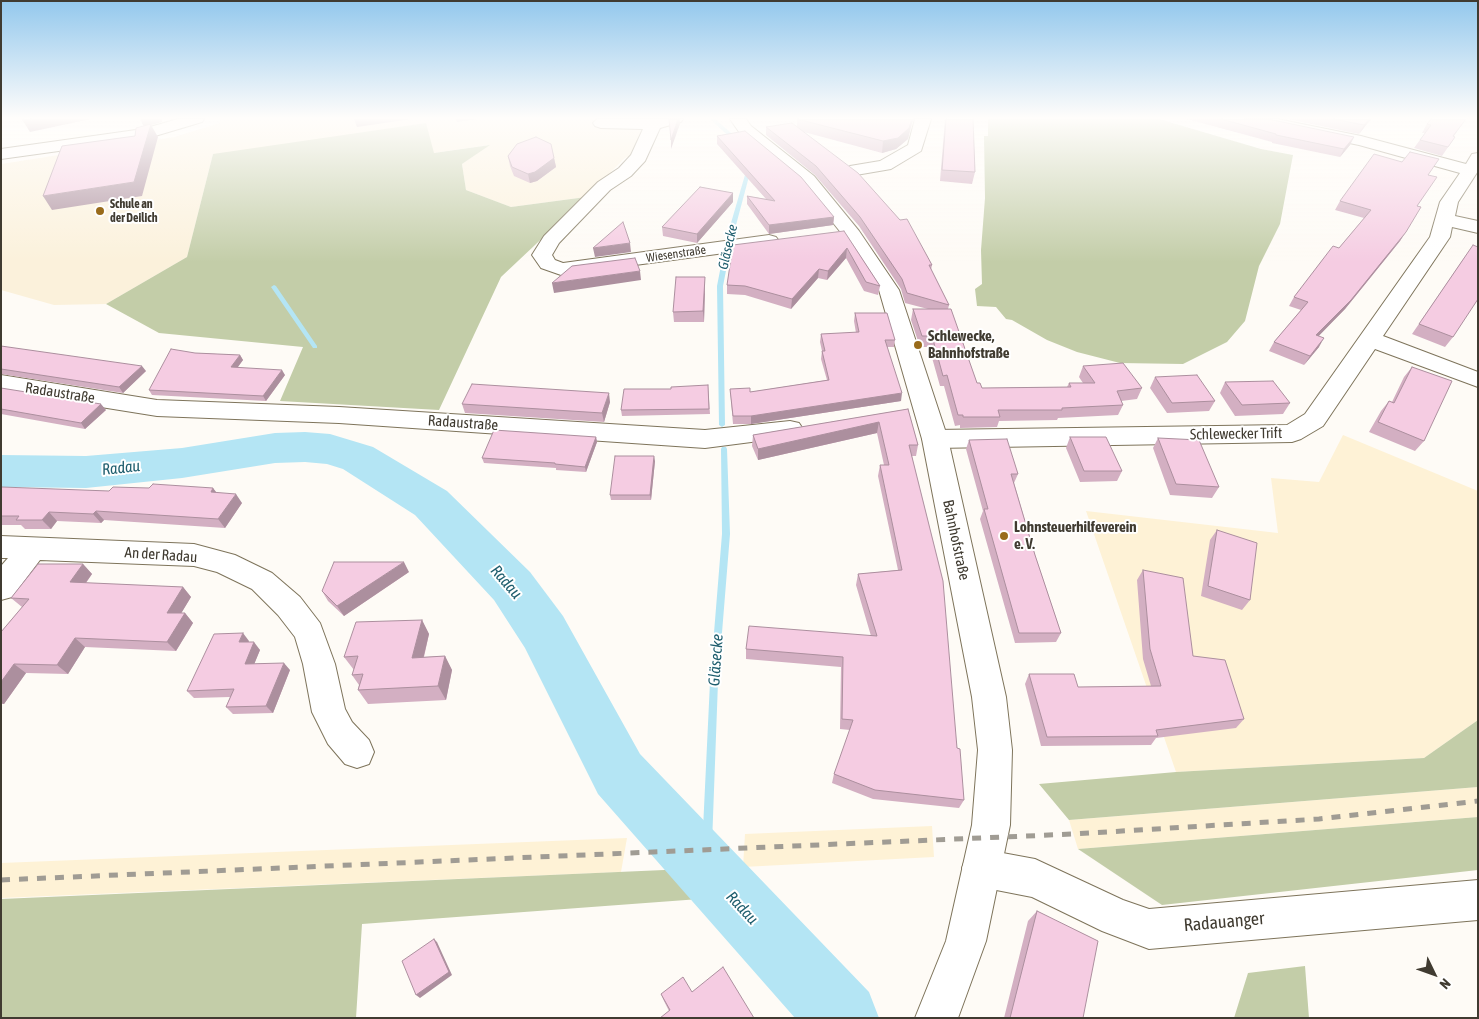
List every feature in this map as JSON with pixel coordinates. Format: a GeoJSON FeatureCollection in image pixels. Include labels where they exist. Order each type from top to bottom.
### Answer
{"type":"FeatureCollection","features":[{"type":"Feature","properties":{"kind":"street","name":"Wiesenstraße"},"geometry":{"type":"LineString","coordinates":[[629,167],[604,186],[551,240],[542,255],[548,264],[561,269],[786,239]]}},
{"type":"Feature","properties":{"kind":"street","name":"Bahnhofstraße"},"geometry":{"type":"LineString","coordinates":[[791,167],[808,180],[841,232],[889,290],[915,409],[935,439],[989,697],[995,750],[991,825],[966,941],[936,1018]]}},
{"type":"Feature","properties":{"kind":"street"},"geometry":{"type":"LineString","coordinates":[[856,170],[876,167]]}},
{"type":"Feature","properties":{"kind":"street","name":"Schlewecker Trift"},"geometry":{"type":"LineString","coordinates":[[935,439],[1292,432],[1314,420],[1440,237],[1449,202],[1472,167]]}},
{"type":"Feature","properties":{"kind":"street"},"geometry":{"type":"LineString","coordinates":[[1445,220],[1478,227]]}},
{"type":"Feature","properties":{"kind":"street"},"geometry":{"type":"LineString","coordinates":[[1370,339],[1478,380]]}},
{"type":"Feature","properties":{"kind":"street","name":"Radaustraße"},"geometry":{"type":"LineString","coordinates":[[1,384],[157,408],[339,415],[705,439],[751,435],[809,426]]}},
{"type":"Feature","properties":{"kind":"street","name":"An der Radau"},"geometry":{"type":"LineString","coordinates":[[1,546],[194,555],[225,563],[262,581],[289,606],[309,632],[320,664],[329,712],[340,733],[357,752]]}},
{"type":"Feature","properties":{"kind":"street"},"geometry":{"type":"LineString","coordinates":[[1,588],[33,548]]}},
{"type":"Feature","properties":{"kind":"street","name":"Radauanger"},"geometry":{"type":"LineString","coordinates":[[982,868],[1035,878],[1116,917],[1149,929],[1478,900]]}},
{"type":"Feature","properties":{"kind":"shaded area","name":"Schule an der Deilich"},"geometry":{"type":"Polygon","coordinates":[[[1,167],[210,167],[187,257],[106,304],[54,305],[1,290],[1,167]]]}},
{"type":"Feature","properties":{"kind":"shaded area","name":"Schule an der Deilich"},"geometry":{"type":"Polygon","coordinates":[[[462,167],[616,167],[586,197],[511,207],[466,190],[462,167]]]}},
{"type":"Feature","properties":{"kind":"shaded area"},"geometry":{"type":"Polygon","coordinates":[[[1343,435],[1478,491],[1478,720],[1424,758],[1176,772],[1086,511],[1278,533],[1271,478],[1319,482],[1343,435]]]}},
{"type":"Feature","properties":{"kind":"shaded area"},"geometry":{"type":"Polygon","coordinates":[[[1478,787],[1478,817],[1078,849],[1069,820],[1478,787]]]}},
{"type":"Feature","properties":{"kind":"shaded area"},"geometry":{"type":"Polygon","coordinates":[[[932,826],[934,857],[743,867],[745,834],[932,826]]]}},
{"type":"Feature","properties":{"kind":"shaded area"},"geometry":{"type":"Polygon","coordinates":[[[627,838],[621,872],[1,898],[1,863],[627,838]]]}},
{"type":"Feature","properties":{"kind":"green space"},"geometry":{"type":"Polygon","coordinates":[[[210,167],[462,167],[466,190],[511,207],[586,197],[501,277],[439,410],[280,401],[303,347],[159,333],[106,304],[187,257],[210,167]]]}},
{"type":"Feature","properties":{"kind":"green space"},"geometry":{"type":"Polygon","coordinates":[[[984,167],[1291,167],[1280,224],[1259,266],[1245,321],[1227,342],[1183,364],[1120,363],[1077,352],[1047,340],[1012,320],[1006,319],[996,307],[977,306],[975,289],[982,284],[981,250],[985,198],[984,167]]]}},
{"type":"Feature","properties":{"kind":"green space"},"geometry":{"type":"Polygon","coordinates":[[[1478,720],[1478,787],[1069,820],[1039,784],[1176,772],[1424,758],[1478,720]]]}},
{"type":"Feature","properties":{"kind":"green space"},"geometry":{"type":"Polygon","coordinates":[[[1478,817],[1478,870],[1162,905],[1078,849],[1478,817]]]}},
{"type":"Feature","properties":{"kind":"green space"},"geometry":{"type":"Polygon","coordinates":[[[687,869],[713,898],[362,924],[356,1018],[1,1018],[1,899],[687,869]]]}},
{"type":"Feature","properties":{"kind":"green space"},"geometry":{"type":"Polygon","coordinates":[[[1305,966],[1309,1018],[1234,1018],[1248,973],[1305,966]]]}},
{"type":"Feature","properties":{"kind":"building"},"geometry":{"type":"Polygon","coordinates":[[[54,167],[139,167],[134,182],[43,196],[54,167]]]}},
{"type":"Feature","properties":{"kind":"building"},"geometry":{"type":"Polygon","coordinates":[[[512,167],[542,167],[528,174],[512,167]]]}},
{"type":"Feature","properties":{"kind":"building"},"geometry":{"type":"Polygon","coordinates":[[[744,167],[788,167],[801,177],[834,217],[769,225],[747,196],[775,201],[744,167]]]}},
{"type":"Feature","properties":{"kind":"building"},"geometry":{"type":"Polygon","coordinates":[[[816,167],[849,167],[858,173],[900,220],[907,219],[932,265],[929,265],[949,305],[907,293],[902,279],[860,217],[816,167]]]}},
{"type":"Feature","properties":{"kind":"building"},"geometry":{"type":"Polygon","coordinates":[[[942,167],[975,167],[975,172],[942,170],[942,167]]]}},
{"type":"Feature","properties":{"kind":"building"},"geometry":{"type":"Polygon","coordinates":[[[1365,167],[1434,167],[1428,175],[1437,177],[1417,206],[1421,207],[1406,232],[1351,300],[1316,335],[1324,338],[1310,356],[1274,342],[1308,302],[1294,297],[1333,246],[1339,248],[1371,210],[1340,201],[1365,167]]]}},
{"type":"Feature","properties":{"kind":"building"},"geometry":{"type":"Polygon","coordinates":[[[700,187],[733,193],[697,234],[662,227],[700,187]]]}},
{"type":"Feature","properties":{"kind":"building"},"geometry":{"type":"Polygon","coordinates":[[[623,222],[630,243],[593,248],[623,222]]]}},
{"type":"Feature","properties":{"kind":"building"},"geometry":{"type":"Polygon","coordinates":[[[844,231],[880,286],[866,282],[847,248],[828,271],[819,269],[792,299],[745,286],[727,285],[733,245],[844,231]]]}},
{"type":"Feature","properties":{"kind":"building"},"geometry":{"type":"Polygon","coordinates":[[[1473,245],[1478,247],[1478,299],[1453,337],[1419,324],[1473,245]]]}},
{"type":"Feature","properties":{"kind":"building"},"geometry":{"type":"Polygon","coordinates":[[[635,258],[640,271],[552,283],[572,266],[635,258]]]}},
{"type":"Feature","properties":{"kind":"building"},"geometry":{"type":"Polygon","coordinates":[[[676,277],[705,277],[703,311],[673,312],[676,277]]]}},
{"type":"Feature","properties":{"kind":"building"},"geometry":{"type":"Polygon","coordinates":[[[913,309],[951,309],[977,383],[980,383],[982,388],[1071,387],[1069,383],[1095,383],[1083,366],[1123,363],[1142,388],[1117,391],[1123,405],[1062,408],[1062,410],[998,410],[1000,417],[963,417],[963,415],[958,415],[947,375],[943,376],[932,336],[922,336],[913,309]]]}},
{"type":"Feature","properties":{"kind":"building"},"geometry":{"type":"Polygon","coordinates":[[[855,313],[887,313],[895,340],[885,340],[902,393],[751,416],[733,416],[730,389],[750,388],[750,392],[829,380],[822,351],[825,351],[821,334],[859,332],[855,313]]]}},
{"type":"Feature","properties":{"kind":"building"},"geometry":{"type":"Polygon","coordinates":[[[1,346],[142,366],[119,387],[1,369],[1,346]]]}},
{"type":"Feature","properties":{"kind":"building"},"geometry":{"type":"Polygon","coordinates":[[[171,349],[195,353],[240,355],[231,367],[282,370],[263,396],[149,390],[171,349]]]}},
{"type":"Feature","properties":{"kind":"building"},"geometry":{"type":"Polygon","coordinates":[[[1412,367],[1452,381],[1424,441],[1378,422],[1389,401],[1394,403],[1412,367]]]}},
{"type":"Feature","properties":{"kind":"building"},"geometry":{"type":"Polygon","coordinates":[[[1197,375],[1215,401],[1172,403],[1155,377],[1197,375]]]}},
{"type":"Feature","properties":{"kind":"building"},"geometry":{"type":"Polygon","coordinates":[[[1273,381],[1290,403],[1242,405],[1225,382],[1273,381]]]}},
{"type":"Feature","properties":{"kind":"building"},"geometry":{"type":"Polygon","coordinates":[[[472,384],[609,393],[602,413],[462,404],[472,384]]]}},
{"type":"Feature","properties":{"kind":"building"},"geometry":{"type":"Polygon","coordinates":[[[708,385],[709,409],[621,410],[624,389],[671,389],[671,387],[708,385]]]}},
{"type":"Feature","properties":{"kind":"building"},"geometry":{"type":"Polygon","coordinates":[[[1,388],[101,404],[81,423],[1,409],[1,388]]]}},
{"type":"Feature","properties":{"kind":"building"},"geometry":{"type":"Polygon","coordinates":[[[908,409],[918,445],[909,445],[943,581],[957,748],[960,749],[964,800],[875,790],[834,774],[853,720],[842,719],[843,657],[746,649],[749,626],[877,636],[858,574],[902,570],[880,465],[889,465],[879,422],[758,449],[753,435],[908,409]]]}},
{"type":"Feature","properties":{"kind":"building"},"geometry":{"type":"Polygon","coordinates":[[[494,430],[596,437],[585,467],[482,458],[494,430]]]}},
{"type":"Feature","properties":{"kind":"building"},"geometry":{"type":"Polygon","coordinates":[[[1070,437],[1106,437],[1122,471],[1084,471],[1070,437]]]}},
{"type":"Feature","properties":{"kind":"building"},"geometry":{"type":"Polygon","coordinates":[[[1158,438],[1199,440],[1219,487],[1176,484],[1158,438]]]}},
{"type":"Feature","properties":{"kind":"building"},"geometry":{"type":"Polygon","coordinates":[[[1007,439],[1018,474],[1011,474],[1061,633],[1019,633],[984,509],[988,509],[969,440],[1007,439]]]}},
{"type":"Feature","properties":{"kind":"building"},"geometry":{"type":"Polygon","coordinates":[[[615,456],[654,456],[650,495],[610,495],[615,456]]]}},
{"type":"Feature","properties":{"kind":"building"},"geometry":{"type":"Polygon","coordinates":[[[153,484],[213,488],[211,492],[236,494],[218,519],[96,511],[93,514],[49,512],[42,520],[16,520],[19,516],[1,516],[2,487],[109,491],[113,487],[149,488],[153,484]]]}},
{"type":"Feature","properties":{"kind":"building"},"geometry":{"type":"Polygon","coordinates":[[[1217,530],[1257,543],[1250,600],[1208,586],[1217,530]]]}},
{"type":"Feature","properties":{"kind":"building"},"geometry":{"type":"Polygon","coordinates":[[[334,562],[404,562],[337,606],[322,591],[334,562]]]}},
{"type":"Feature","properties":{"kind":"building"},"geometry":{"type":"Polygon","coordinates":[[[38,564],[83,564],[70,582],[183,587],[167,613],[185,613],[167,642],[75,638],[57,665],[14,664],[1,682],[1,632],[29,599],[11,598],[38,564]]]}},
{"type":"Feature","properties":{"kind":"building"},"geometry":{"type":"Polygon","coordinates":[[[1143,570],[1183,578],[1193,656],[1225,660],[1244,719],[1156,730],[1158,736],[1047,737],[1029,674],[1074,674],[1078,687],[1161,686],[1150,649],[1143,570]]]}},
{"type":"Feature","properties":{"kind":"building"},"geometry":{"type":"Polygon","coordinates":[[[422,620],[412,658],[445,656],[438,686],[358,690],[363,674],[352,675],[358,656],[344,657],[356,622],[422,620]]]}},
{"type":"Feature","properties":{"kind":"building"},"geometry":{"type":"Polygon","coordinates":[[[243,633],[239,642],[254,642],[245,664],[284,663],[266,706],[226,707],[234,689],[187,691],[214,634],[243,633]]]}},
{"type":"Feature","properties":{"kind":"building"},"geometry":{"type":"Polygon","coordinates":[[[1037,911],[1098,941],[1083,1018],[1010,1018],[1037,911]]]}},
{"type":"Feature","properties":{"kind":"building"},"geometry":{"type":"Polygon","coordinates":[[[434,939],[449,972],[416,995],[402,961],[434,939]]]}},
{"type":"Feature","properties":{"kind":"building"},"geometry":{"type":"Polygon","coordinates":[[[723,967],[754,1018],[660,1018],[670,1010],[661,994],[683,977],[692,992],[723,967]]]}},
{"type":"Feature","properties":{"kind":"waterway","name":"Gläsecke"},"geometry":{"type":"LineString","coordinates":[[722,425],[720,286],[729,240],[749,169]]}},
{"type":"Feature","properties":{"kind":"waterway"},"geometry":{"type":"LineString","coordinates":[[274,287],[315,347]]}},
{"type":"Feature","properties":{"kind":"waterway","name":"Radau"},"geometry":{"type":"LineString","coordinates":[[1,471],[86,472],[182,463],[275,448],[305,447],[330,449],[358,458],[431,503],[512,586],[544,632],[619,774],[843,1018]]}},
{"type":"Feature","properties":{"kind":"waterway","name":"Gläsecke"},"geometry":{"type":"LineString","coordinates":[[706,871],[714,682],[726,534],[724,449]]}},
{"type":"Feature","properties":{"kind":"railway"},"geometry":{"type":"LineString","coordinates":[[1,880],[1073,834],[1319,819],[1478,801]]}},
{"type":"Feature","properties":{"kind":"place","name":"Schule an der Deilich"},"geometry":{"type":"Point","coordinates":[100,211]}},
{"type":"Feature","properties":{"kind":"place","name":"Schlewecke, Bahnhofstraße"},"geometry":{"type":"Point","coordinates":[918,345]}},
{"type":"Feature","properties":{"kind":"place","name":"Lohnsteuerhilfeverein e. V."},"geometry":{"type":"Point","coordinates":[1004,536]}}]}
